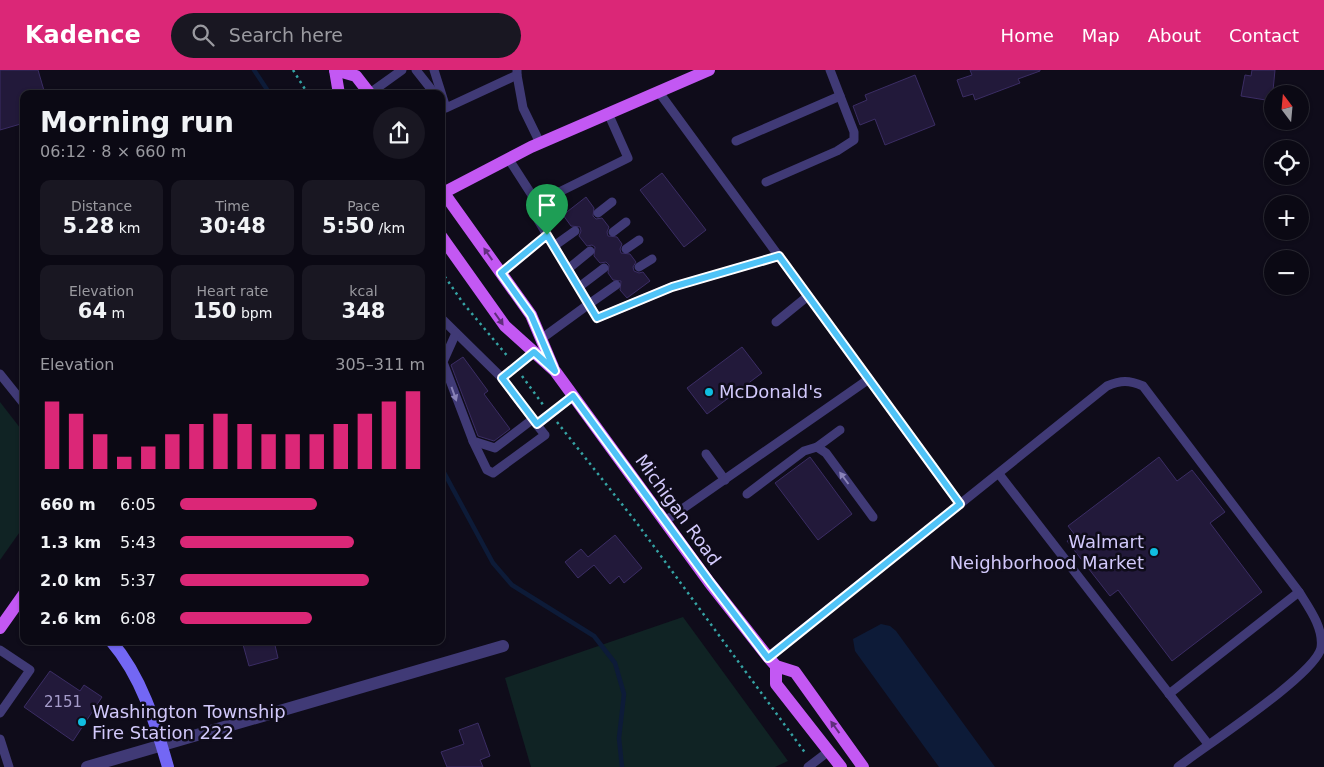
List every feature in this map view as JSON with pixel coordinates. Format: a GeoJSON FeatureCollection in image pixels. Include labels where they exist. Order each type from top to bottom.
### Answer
{"type":"FeatureCollection","features":[{"type":"Feature","properties":{"kind":"main road"},"geometry":{"type":"LineString","coordinates":[[338,90],[335,70],[356,76],[367,90]]}},
{"type":"Feature","properties":{"kind":"main road"},"geometry":{"type":"LineString","coordinates":[[445,190],[540,143],[708,70]]}},
{"type":"Feature","properties":{"kind":"main road","name":"Michigan Road"},"geometry":{"type":"LineString","coordinates":[[445,196],[531,315],[555,371]]}},
{"type":"Feature","properties":{"kind":"main road","name":"Michigan Road"},"geometry":{"type":"LineString","coordinates":[[445,242],[505,326],[555,371],[772,662],[776,684],[841,767]]}},
{"type":"Feature","properties":{"kind":"main road"},"geometry":{"type":"LineString","coordinates":[[0,628],[20,600]]}},
{"type":"Feature","properties":{"kind":"main road","name":"Michigan Road"},"geometry":{"type":"LineString","coordinates":[[772,662],[795,672],[863,767]]}},
{"type":"Feature","properties":{"kind":"street"},"geometry":{"type":"LineString","coordinates":[[113,645],[141,690],[154,718],[168,767]]}},
{"type":"Feature","properties":{"kind":"street"},"geometry":{"type":"LineString","coordinates":[[87,767],[503,646]]}},
{"type":"Feature","properties":{"kind":"lane"},"geometry":{"type":"LineString","coordinates":[[375,90],[402,70]]}},
{"type":"Feature","properties":{"kind":"lane"},"geometry":{"type":"LineString","coordinates":[[416,70],[432,90]]}},
{"type":"Feature","properties":{"kind":"lane"},"geometry":{"type":"LineString","coordinates":[[434,70],[439,90]]}},
{"type":"Feature","properties":{"kind":"lane"},"geometry":{"type":"LineString","coordinates":[[766,182],[837,151],[854,140],[854,132],[830,70]]}},
{"type":"Feature","properties":{"kind":"lane"},"geometry":{"type":"LineString","coordinates":[[445,107],[517,72],[523,108],[540,143]]}},
{"type":"Feature","properties":{"kind":"lane"},"geometry":{"type":"LineString","coordinates":[[658,91],[960,504]]}},
{"type":"Feature","properties":{"kind":"lane"},"geometry":{"type":"LineString","coordinates":[[736,141],[840,96]]}},
{"type":"Feature","properties":{"kind":"lane"},"geometry":{"type":"LineString","coordinates":[[537,203],[628,158],[608,113]]}},
{"type":"Feature","properties":{"kind":"lane"},"geometry":{"type":"LineString","coordinates":[[508,158],[537,203],[538,220],[597,318],[672,287],[779,256]]}},
{"type":"Feature","properties":{"kind":"lane"},"geometry":{"type":"LineString","coordinates":[[598,213],[612,202]]}},
{"type":"Feature","properties":{"kind":"lane"},"geometry":{"type":"LineString","coordinates":[[613,232],[626,222]]}},
{"type":"Feature","properties":{"kind":"lane"},"geometry":{"type":"LineString","coordinates":[[554,246],[575,231]]}},
{"type":"Feature","properties":{"kind":"lane"},"geometry":{"type":"LineString","coordinates":[[501,273],[547,235]]}},
{"type":"Feature","properties":{"kind":"lane"},"geometry":{"type":"LineString","coordinates":[[626,250],[639,240]]}},
{"type":"Feature","properties":{"kind":"lane"},"geometry":{"type":"LineString","coordinates":[[568,269],[590,251]]}},
{"type":"Feature","properties":{"kind":"lane"},"geometry":{"type":"LineString","coordinates":[[640,267],[652,259]]}},
{"type":"Feature","properties":{"kind":"lane"},"geometry":{"type":"LineString","coordinates":[[579,287],[604,268]]}},
{"type":"Feature","properties":{"kind":"lane"},"geometry":{"type":"LineString","coordinates":[[541,339],[616,284]]}},
{"type":"Feature","properties":{"kind":"lane"},"geometry":{"type":"LineString","coordinates":[[776,322],[808,296]]}},
{"type":"Feature","properties":{"kind":"lane"},"geometry":{"type":"LineString","coordinates":[[445,322],[502,378],[545,435],[493,473],[487,470],[473,441],[445,367]]}},
{"type":"Feature","properties":{"kind":"lane"},"geometry":{"type":"LineString","coordinates":[[445,358],[456,333]]}},
{"type":"Feature","properties":{"kind":"lane"},"geometry":{"type":"LineString","coordinates":[[502,378],[534,352]]}},
{"type":"Feature","properties":{"kind":"lane"},"geometry":{"type":"LineString","coordinates":[[0,374],[20,399]]}},
{"type":"Feature","properties":{"kind":"lane"},"geometry":{"type":"LineString","coordinates":[[665,521],[868,378]]}},
{"type":"Feature","properties":{"kind":"lane"},"geometry":{"type":"LineString","coordinates":[[772,662],[960,504],[1107,386],[1119,381],[1131,381],[1143,386],[1300,592],[1318,625],[1322,637],[1322,647],[1318,658],[1290,685],[1178,767]]}},
{"type":"Feature","properties":{"kind":"lane"},"geometry":{"type":"LineString","coordinates":[[473,441],[495,448],[551,414],[573,396]]}},
{"type":"Feature","properties":{"kind":"lane"},"geometry":{"type":"LineString","coordinates":[[747,494],[804,451],[817,447],[840,430]]}},
{"type":"Feature","properties":{"kind":"lane"},"geometry":{"type":"LineString","coordinates":[[817,447],[826,453],[873,517]]}},
{"type":"Feature","properties":{"kind":"lane"},"geometry":{"type":"LineString","coordinates":[[706,454],[725,480]]}},
{"type":"Feature","properties":{"kind":"lane"},"geometry":{"type":"LineString","coordinates":[[999,474],[1208,744]]}},
{"type":"Feature","properties":{"kind":"lane"},"geometry":{"type":"LineString","coordinates":[[1169,694],[1300,592]]}},
{"type":"Feature","properties":{"kind":"lane"},"geometry":{"type":"LineString","coordinates":[[0,650],[30,670],[0,713]]}},
{"type":"Feature","properties":{"kind":"lane"},"geometry":{"type":"LineString","coordinates":[[0,738],[9,767]]}},
{"type":"Feature","properties":{"kind":"lane"},"geometry":{"type":"LineString","coordinates":[[810,765],[829,751]]}},
{"type":"Feature","properties":{"kind":"path"},"geometry":{"type":"LineString","coordinates":[[294,70],[306,90]]}},
{"type":"Feature","properties":{"kind":"path"},"geometry":{"type":"LineString","coordinates":[[445,277],[463,303],[516,367],[676,575],[810,765]]}},
{"type":"Feature","properties":{"kind":"green space"},"geometry":{"type":"Polygon","coordinates":[[[0,402],[20,428],[20,532],[0,560],[0,402]]]}},
{"type":"Feature","properties":{"kind":"green space"},"geometry":{"type":"Polygon","coordinates":[[[683,617],[788,761],[775,767],[531,767],[505,678],[683,617]]]}},
{"type":"Feature","properties":{"kind":"water"},"geometry":{"type":"Polygon","coordinates":[[[881,624],[890,626],[896,631],[995,767],[939,767],[855,651],[853,639],[881,624]]]}},
{"type":"Feature","properties":{"kind":"building"},"geometry":{"type":"Polygon","coordinates":[[[0,70],[38,70],[44,90],[20,90],[20,124],[0,130],[0,70]]]}},
{"type":"Feature","properties":{"kind":"building"},"geometry":{"type":"Polygon","coordinates":[[[970,70],[1040,71],[1018,79],[1020,83],[975,100],[973,94],[963,97],[957,80],[972,75],[970,70]]]}},
{"type":"Feature","properties":{"kind":"building"},"geometry":{"type":"Polygon","coordinates":[[[1252,70],[1275,70],[1274,85],[1264,85],[1264,100],[1241,96],[1245,75],[1251,76],[1252,70]]]}},
{"type":"Feature","properties":{"kind":"building"},"geometry":{"type":"Polygon","coordinates":[[[915,75],[935,125],[885,145],[875,119],[860,125],[853,106],[867,100],[865,95],[915,75]]]}},
{"type":"Feature","properties":{"kind":"building"},"geometry":{"type":"Polygon","coordinates":[[[662,173],[706,230],[684,247],[640,190],[662,173]]]}},
{"type":"Feature","properties":{"kind":"building"},"geometry":{"type":"Polygon","coordinates":[[[586,197],[594,208],[593,216],[596,219],[602,218],[609,227],[608,236],[617,237],[622,244],[621,253],[630,254],[636,262],[633,267],[634,271],[643,272],[650,281],[627,298],[620,290],[621,281],[613,280],[608,273],[609,265],[606,262],[600,263],[594,256],[595,247],[592,245],[587,246],[579,236],[580,227],[571,226],[563,215],[586,197]]]}},
{"type":"Feature","properties":{"kind":"building"},"geometry":{"type":"Polygon","coordinates":[[[742,347],[762,373],[707,414],[687,388],[742,347]]]}},
{"type":"Feature","properties":{"kind":"building"},"geometry":{"type":"Polygon","coordinates":[[[463,357],[488,391],[484,394],[510,429],[494,441],[478,436],[451,365],[463,357]]]}},
{"type":"Feature","properties":{"kind":"building"},"geometry":{"type":"Polygon","coordinates":[[[810,457],[852,514],[818,540],[775,483],[810,457]]]}},
{"type":"Feature","properties":{"kind":"building","name":"Walmart Neighborhood Market"},"geometry":{"type":"Polygon","coordinates":[[[1159,457],[1177,481],[1192,470],[1225,512],[1210,523],[1262,592],[1172,661],[1118,590],[1110,596],[1067,541],[1075,535],[1068,526],[1159,457]]]}},
{"type":"Feature","properties":{"kind":"building"},"geometry":{"type":"Polygon","coordinates":[[[615,535],[642,568],[624,583],[619,576],[610,584],[594,565],[578,578],[565,562],[581,549],[588,557],[615,535]]]}},
{"type":"Feature","properties":{"kind":"building"},"geometry":{"type":"Polygon","coordinates":[[[243,645],[275,645],[278,658],[249,666],[243,645]]]}},
{"type":"Feature","properties":{"kind":"building"},"geometry":{"type":"Polygon","coordinates":[[[50,671],[80,691],[84,685],[102,697],[73,741],[24,707],[50,671]]]}},
{"type":"Feature","properties":{"kind":"building"},"geometry":{"type":"Polygon","coordinates":[[[478,723],[490,756],[480,760],[483,767],[447,767],[441,752],[464,744],[459,730],[478,723]]]}},
{"type":"Feature","properties":{"kind":"waterway"},"geometry":{"type":"LineString","coordinates":[[254,70],[267,90]]}},
{"type":"Feature","properties":{"kind":"waterway"},"geometry":{"type":"LineString","coordinates":[[445,474],[493,563],[512,585],[594,636],[615,663],[624,694],[619,738],[622,767]]}},
{"type":"Feature","properties":{"kind":"place","name":"McDonald's"},"geometry":{"type":"Point","coordinates":[709,392]}},
{"type":"Feature","properties":{"kind":"place","name":"Walmart Neighborhood Market"},"geometry":{"type":"Point","coordinates":[1154,552]}},
{"type":"Feature","properties":{"kind":"place","name":"Washington Township Fire Station 222"},"geometry":{"type":"Point","coordinates":[82,722]}},
{"type":"Feature","properties":{"kind":"route"},"geometry":{"type":"LineString","coordinates":[[547,235],[597,318],[672,287],[779,256],[960,504],[768,658],[573,396],[537,424],[502,378],[534,352],[555,371],[531,315],[501,273],[547,235]]}}]}
